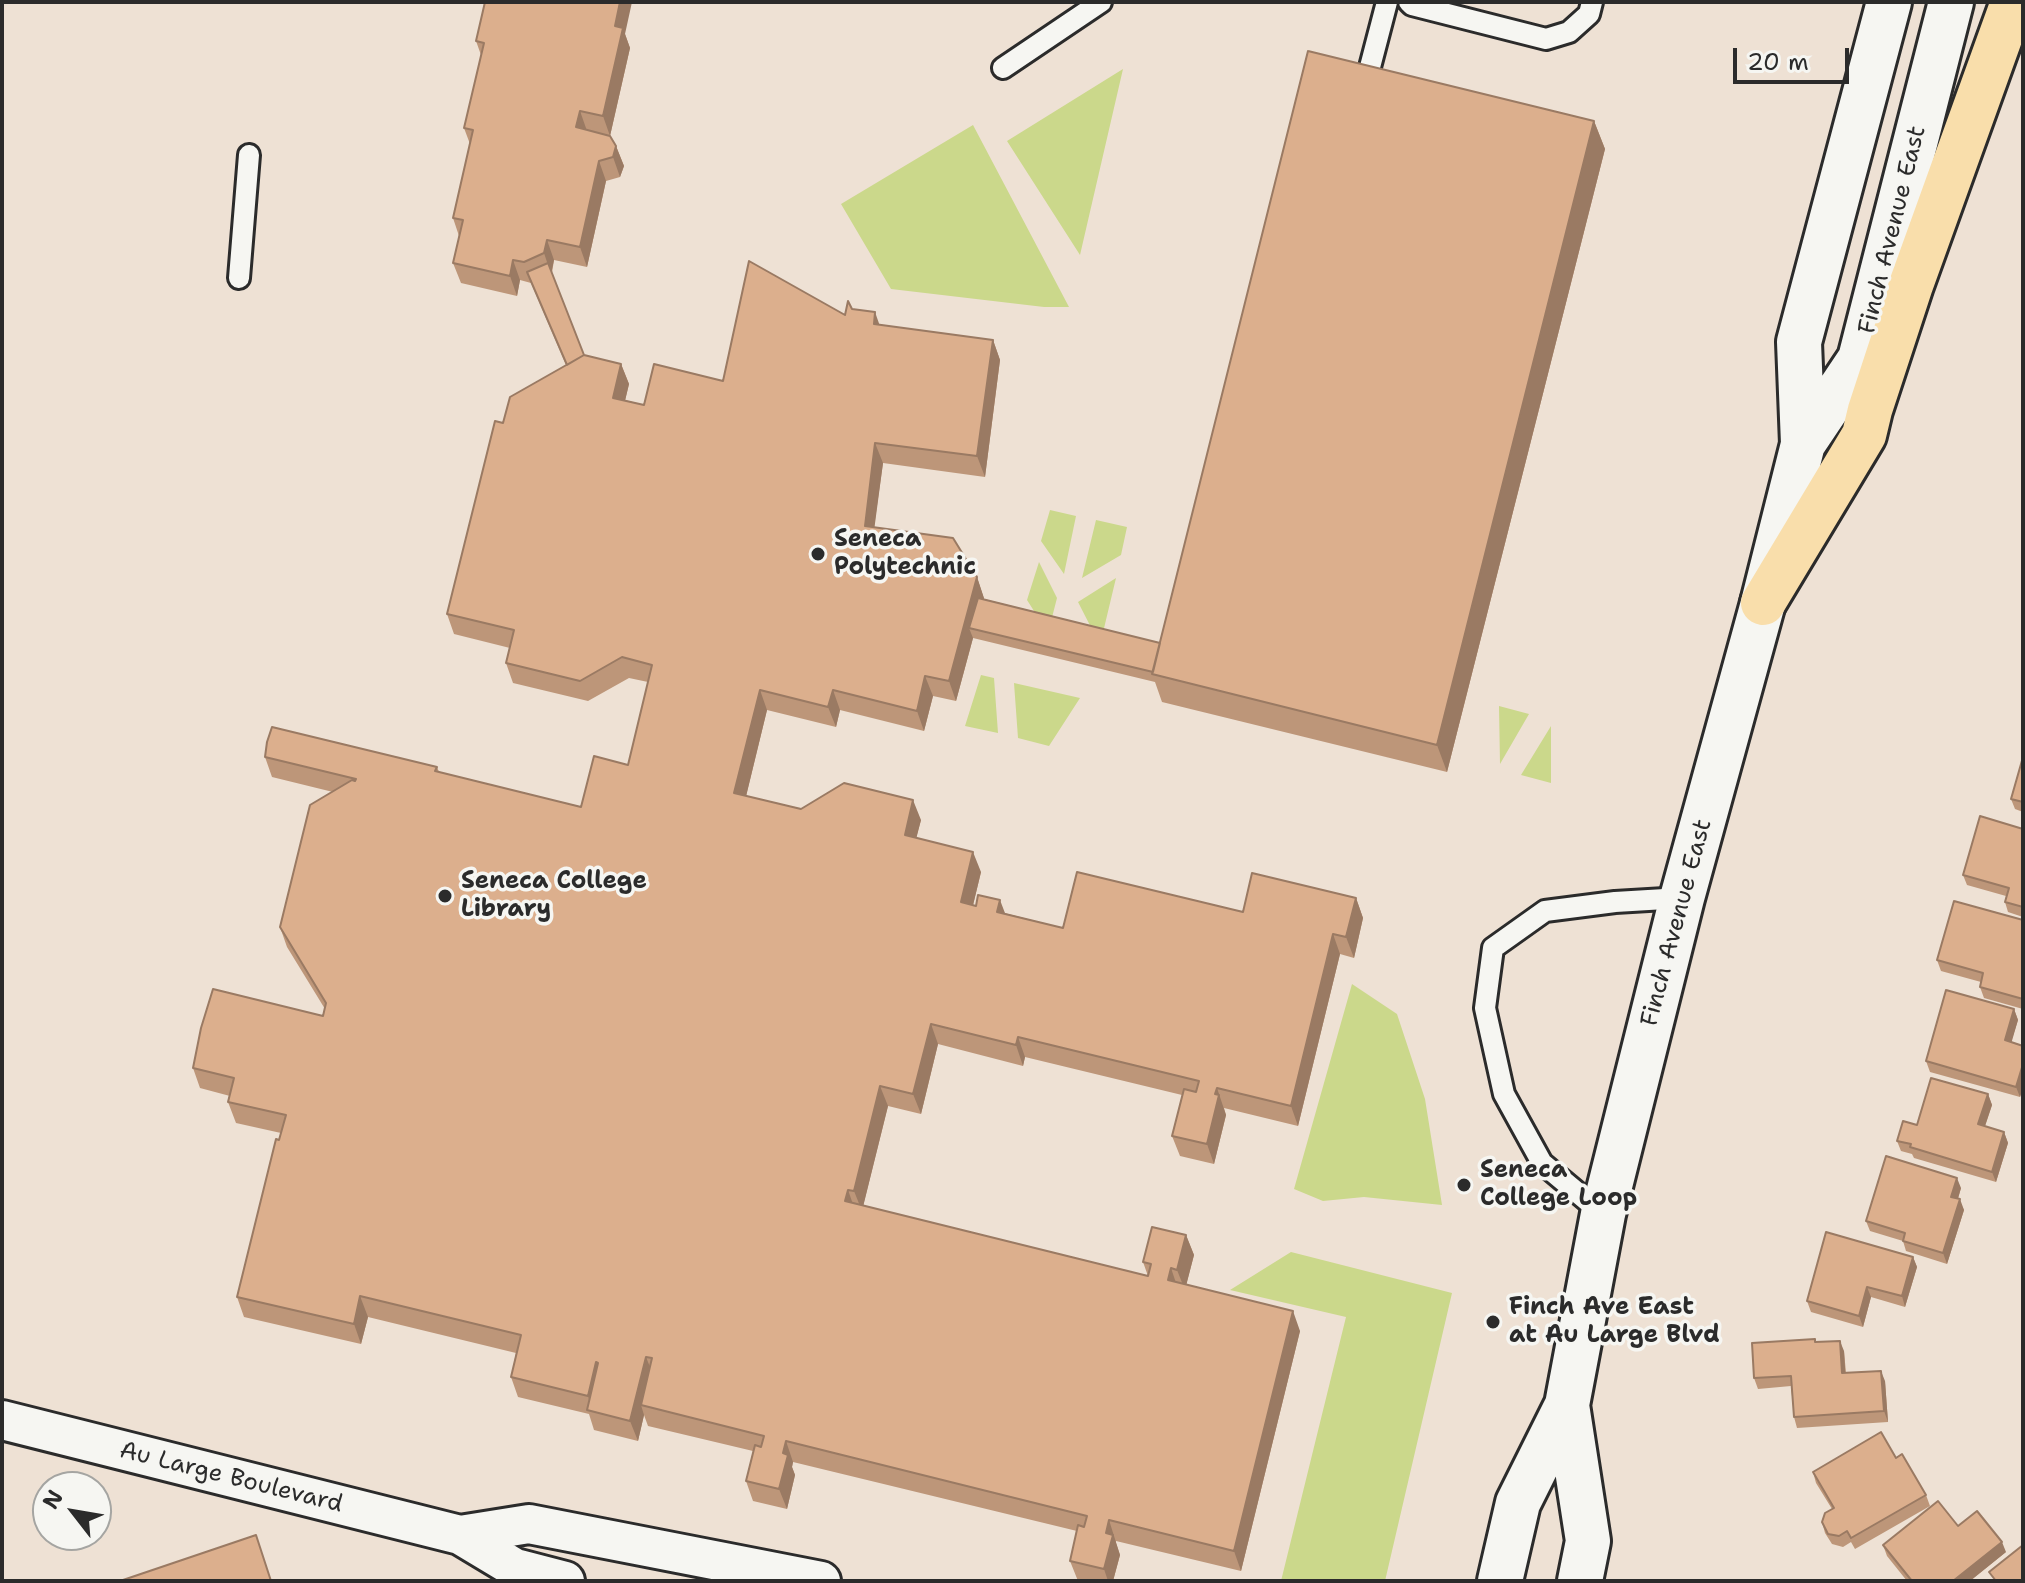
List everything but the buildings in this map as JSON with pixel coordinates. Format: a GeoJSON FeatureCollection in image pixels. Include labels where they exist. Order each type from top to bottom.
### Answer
{"type":"FeatureCollection","features":[{"type":"Feature","properties":{"kind":"highway"},"geometry":{"type":"LineString","coordinates":[[1763,603],[1864,435],[1911,285],[2013,2]]}},
{"type":"Feature","properties":{"kind":"main road","name":"Finch Avenue East"},"geometry":{"type":"LineString","coordinates":[[1500,1581],[1518,1503],[1567,1405],[1603,1214],[1682,898],[1803,444],[1799,342],[1889,2]]}},
{"type":"Feature","properties":{"kind":"main road","name":"Finch Avenue East"},"geometry":{"type":"LineString","coordinates":[[1803,444],[1860,359],[1951,2]]}},
{"type":"Feature","properties":{"kind":"main road","name":"Finch Avenue East"},"geometry":{"type":"LineString","coordinates":[[1567,1405],[1588,1541],[1580,1581]]}},
{"type":"Feature","properties":{"kind":"street","name":"Au Large Boulevard"},"geometry":{"type":"LineString","coordinates":[[2,1420],[460,1535],[515,1568],[565,1581]]}},
{"type":"Feature","properties":{"kind":"street","name":"Au Large Boulevard"},"geometry":{"type":"LineString","coordinates":[[460,1535],[529,1524],[821,1581]]}},
{"type":"Feature","properties":{"kind":"lane"},"geometry":{"type":"LineString","coordinates":[[1003,68],[1101,2]]}},
{"type":"Feature","properties":{"kind":"lane"},"geometry":{"type":"LineString","coordinates":[[1364,90],[1387,2]]}},
{"type":"Feature","properties":{"kind":"lane"},"geometry":{"type":"LineString","coordinates":[[1409,2],[1546,39],[1569,32],[1589,14],[1592,2]]}},
{"type":"Feature","properties":{"kind":"lane"},"geometry":{"type":"LineString","coordinates":[[239,278],[249,155]]}},
{"type":"Feature","properties":{"kind":"lane"},"geometry":{"type":"LineString","coordinates":[[1603,1214],[1542,1163],[1504,1094],[1485,1008],[1493,948],[1545,911],[1682,898]]}},
{"type":"Feature","properties":{"kind":"green space"},"geometry":{"type":"Polygon","coordinates":[[[1123,69],[1080,255],[1007,141],[1123,69]]]}},
{"type":"Feature","properties":{"kind":"green space"},"geometry":{"type":"Polygon","coordinates":[[[973,125],[1069,307],[1044,307],[891,289],[841,204],[973,125]]]}},
{"type":"Feature","properties":{"kind":"green space"},"geometry":{"type":"Polygon","coordinates":[[[1050,510],[1076,516],[1064,574],[1041,541],[1050,510]]]}},
{"type":"Feature","properties":{"kind":"green space"},"geometry":{"type":"Polygon","coordinates":[[[1096,520],[1127,527],[1121,555],[1082,578],[1096,520]]]}},
{"type":"Feature","properties":{"kind":"green space"},"geometry":{"type":"Polygon","coordinates":[[[1039,562],[1057,598],[1048,633],[1027,600],[1039,562]]]}},
{"type":"Feature","properties":{"kind":"green space"},"geometry":{"type":"Polygon","coordinates":[[[1116,578],[1100,645],[1078,602],[1116,578]]]}},
{"type":"Feature","properties":{"kind":"green space"},"geometry":{"type":"Polygon","coordinates":[[[981,675],[994,678],[998,733],[965,726],[981,675]]]}},
{"type":"Feature","properties":{"kind":"green space"},"geometry":{"type":"Polygon","coordinates":[[[1014,683],[1080,698],[1049,746],[1018,738],[1014,683]]]}},
{"type":"Feature","properties":{"kind":"green space"},"geometry":{"type":"Polygon","coordinates":[[[1499,706],[1529,714],[1500,764],[1499,706]]]}},
{"type":"Feature","properties":{"kind":"green space"},"geometry":{"type":"Polygon","coordinates":[[[1551,726],[1551,783],[1521,775],[1551,726]]]}},
{"type":"Feature","properties":{"kind":"green space"},"geometry":{"type":"Polygon","coordinates":[[[1352,984],[1397,1014],[1425,1099],[1442,1205],[1364,1197],[1323,1201],[1294,1189],[1352,984]]]}},
{"type":"Feature","properties":{"kind":"green space"},"geometry":{"type":"Polygon","coordinates":[[[1291,1252],[1452,1293],[1385,1581],[1281,1581],[1346,1317],[1230,1290],[1291,1252]]]}},
{"type":"Feature","properties":{"kind":"place","name":"Seneca Polytechnic"},"geometry":{"type":"Point","coordinates":[818,554]}},
{"type":"Feature","properties":{"kind":"place","name":"Seneca College Library"},"geometry":{"type":"Point","coordinates":[445,896]}},
{"type":"Feature","properties":{"kind":"place","name":"Seneca College Loop"},"geometry":{"type":"Point","coordinates":[1464,1185]}},
{"type":"Feature","properties":{"kind":"place","name":"Finch Ave East at Au Large Blvd"},"geometry":{"type":"Point","coordinates":[1493,1322]}}]}
